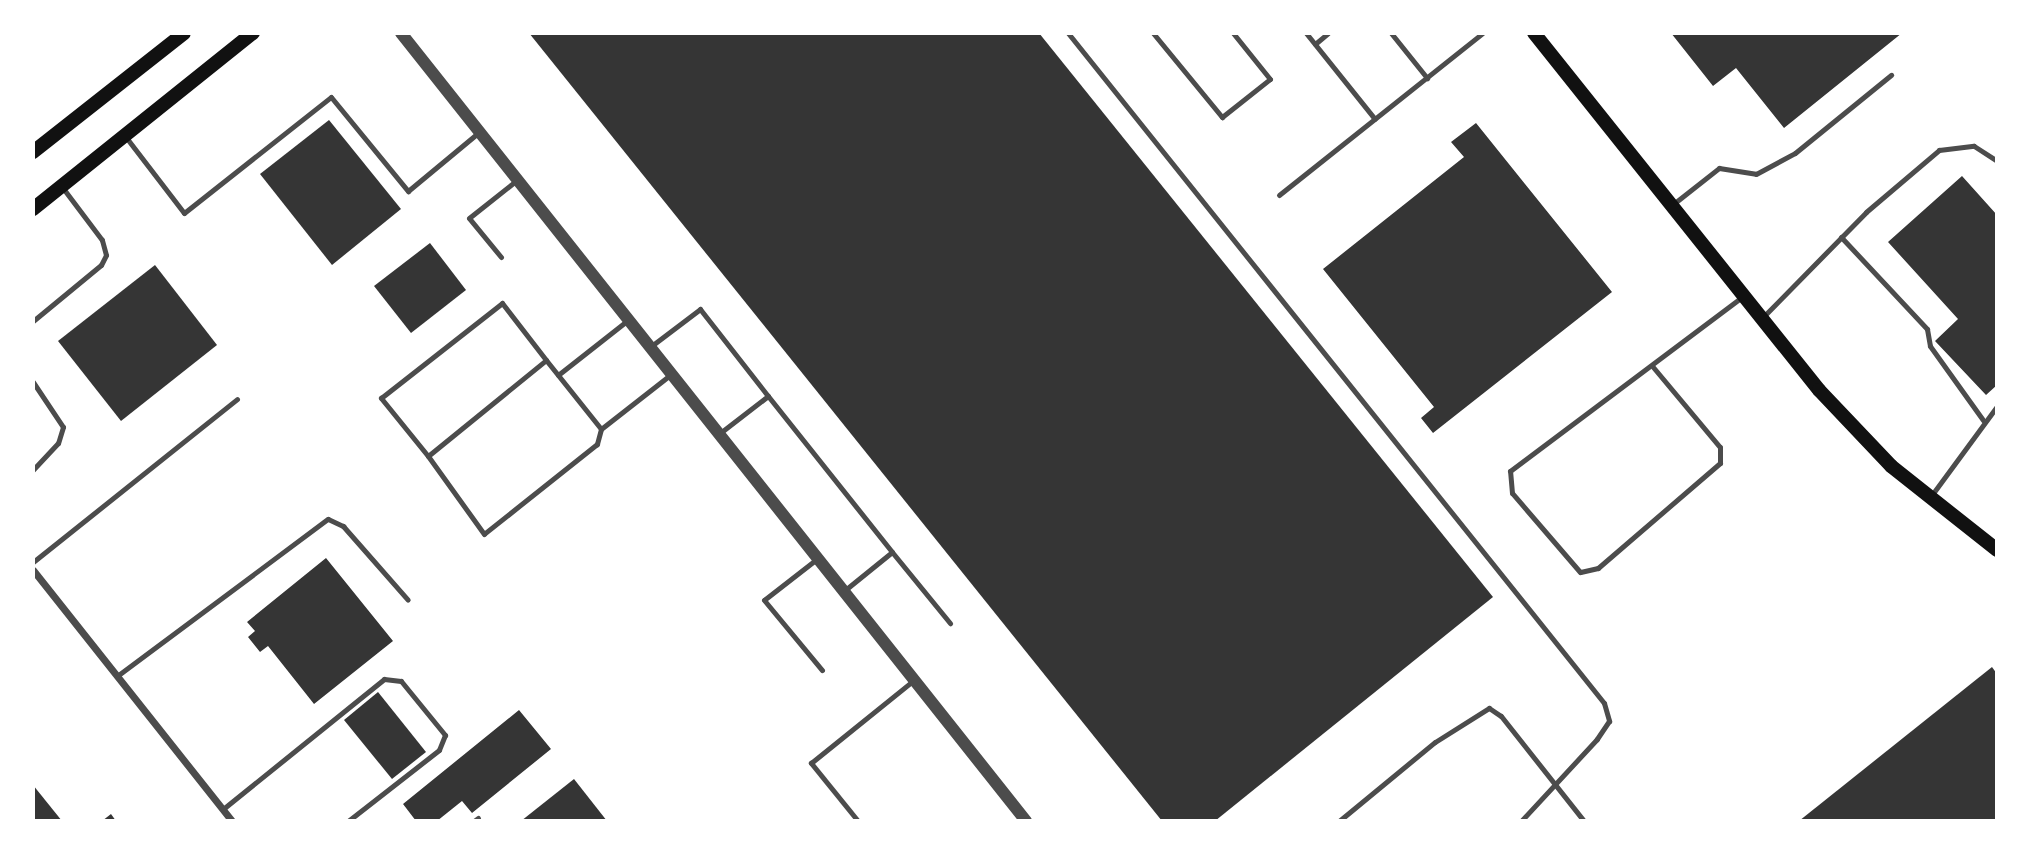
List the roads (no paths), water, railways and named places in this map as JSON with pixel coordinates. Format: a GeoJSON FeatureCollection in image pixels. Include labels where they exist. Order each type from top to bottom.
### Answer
{"type":"FeatureCollection","features":[{"type":"Feature","properties":{"kind":"main road"},"geometry":{"type":"LineString","coordinates":[[33,152],[184,33]]}},
{"type":"Feature","properties":{"kind":"main road"},"geometry":{"type":"LineString","coordinates":[[33,209],[253,33]]}},
{"type":"Feature","properties":{"kind":"main road"},"geometry":{"type":"LineString","coordinates":[[1534,33],[1762,318],[1859,433],[1928,500],[1997,550]]}},
{"type":"Feature","properties":{"kind":"street"},"geometry":{"type":"LineString","coordinates":[[401,33],[1026,821]]}},
{"type":"Feature","properties":{"kind":"street"},"geometry":{"type":"LineString","coordinates":[[33,570],[232,821]]}},
{"type":"Feature","properties":{"kind":"lane"},"geometry":{"type":"LineString","coordinates":[[1068,33],[1604,703],[1609,721],[1556,785],[1521,821]]}},
{"type":"Feature","properties":{"kind":"lane"},"geometry":{"type":"LineString","coordinates":[[1153,33],[1222,117],[1269,79],[1233,33]]}},
{"type":"Feature","properties":{"kind":"lane"},"geometry":{"type":"LineString","coordinates":[[1306,33],[1375,119]]}},
{"type":"Feature","properties":{"kind":"lane"},"geometry":{"type":"LineString","coordinates":[[1315,44],[1328,33]]}},
{"type":"Feature","properties":{"kind":"lane"},"geometry":{"type":"LineString","coordinates":[[1391,33],[1427,78]]}},
{"type":"Feature","properties":{"kind":"lane"},"geometry":{"type":"LineString","coordinates":[[1279,195],[1483,33]]}},
{"type":"Feature","properties":{"kind":"lane"},"geometry":{"type":"LineString","coordinates":[[1672,205],[1720,168],[1756,174],[1795,153],[1891,75]]}},
{"type":"Feature","properties":{"kind":"lane"},"geometry":{"type":"LineString","coordinates":[[125,136],[184,213],[331,97],[408,191],[479,132]]}},
{"type":"Feature","properties":{"kind":"lane"},"geometry":{"type":"LineString","coordinates":[[1762,318],[1841,237],[1939,150],[1974,146],[1997,161]]}},
{"type":"Feature","properties":{"kind":"lane"},"geometry":{"type":"LineString","coordinates":[[501,257],[469,218],[517,180]]}},
{"type":"Feature","properties":{"kind":"lane"},"geometry":{"type":"LineString","coordinates":[[33,321],[101,265],[106,255],[102,240],[62,187]]}},
{"type":"Feature","properties":{"kind":"lane"},"geometry":{"type":"LineString","coordinates":[[1841,237],[1927,329],[1930,346],[1983,420]]}},
{"type":"Feature","properties":{"kind":"lane"},"geometry":{"type":"LineString","coordinates":[[1653,367],[1720,447],[1720,464],[1598,568],[1580,572],[1512,493],[1510,471],[1653,367],[1744,295]]}},
{"type":"Feature","properties":{"kind":"lane"},"geometry":{"type":"LineString","coordinates":[[601,429],[502,303],[381,398],[428,456],[484,534],[597,444],[601,429],[671,374]]}},
{"type":"Feature","properties":{"kind":"lane"},"geometry":{"type":"LineString","coordinates":[[650,347],[700,309],[950,623]]}},
{"type":"Feature","properties":{"kind":"lane"},"geometry":{"type":"LineString","coordinates":[[558,374],[628,320]]}},
{"type":"Feature","properties":{"kind":"lane"},"geometry":{"type":"LineString","coordinates":[[428,456],[546,360]]}},
{"type":"Feature","properties":{"kind":"lane"},"geometry":{"type":"LineString","coordinates":[[33,382],[63,427],[58,443],[33,470]]}},
{"type":"Feature","properties":{"kind":"lane"},"geometry":{"type":"LineString","coordinates":[[719,434],[768,396]]}},
{"type":"Feature","properties":{"kind":"lane"},"geometry":{"type":"LineString","coordinates":[[33,562],[237,399]]}},
{"type":"Feature","properties":{"kind":"lane"},"geometry":{"type":"LineString","coordinates":[[1928,500],[1983,420],[1997,405]]}},
{"type":"Feature","properties":{"kind":"lane"},"geometry":{"type":"LineString","coordinates":[[117,676],[328,519],[343,526],[408,600]]}},
{"type":"Feature","properties":{"kind":"lane"},"geometry":{"type":"LineString","coordinates":[[844,591],[892,552]]}},
{"type":"Feature","properties":{"kind":"lane"},"geometry":{"type":"LineString","coordinates":[[818,558],[764,600],[822,670]]}},
{"type":"Feature","properties":{"kind":"lane"},"geometry":{"type":"LineString","coordinates":[[223,809],[384,679],[401,681],[444,735],[439,750],[348,821]]}},
{"type":"Feature","properties":{"kind":"lane"},"geometry":{"type":"LineString","coordinates":[[858,821],[811,763],[914,680]]}},
{"type":"Feature","properties":{"kind":"lane"},"geometry":{"type":"LineString","coordinates":[[1339,821],[1435,742],[1489,708],[1502,716],[1584,821]]}}]}
